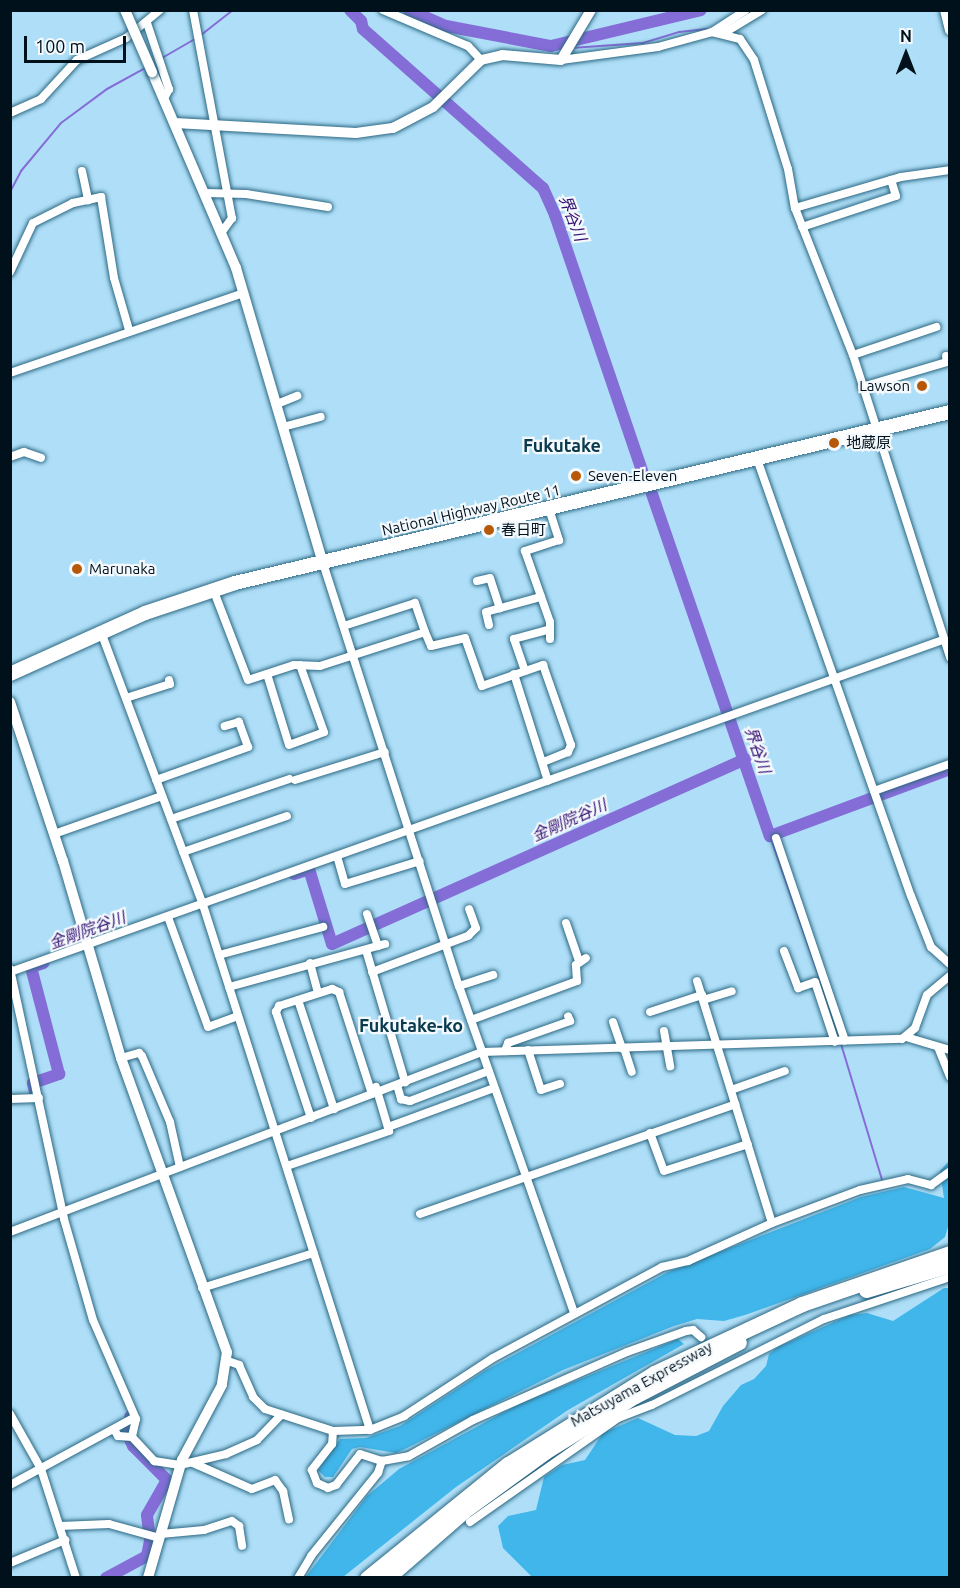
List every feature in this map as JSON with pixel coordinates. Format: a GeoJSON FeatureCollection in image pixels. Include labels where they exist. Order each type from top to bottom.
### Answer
{"type":"FeatureCollection","features":[{"type":"Feature","properties":{"kind":"highway","name":"National Highway Route 11"},"geometry":{"type":"LineString","coordinates":[[10,674],[101,632],[213,589],[322,560],[549,509],[950,412]]}},
{"type":"Feature","properties":{"kind":"highway","name":"Matsuyama Expressway"},"geometry":{"type":"LineString","coordinates":[[367,1578],[508,1464],[654,1373],[802,1304],[950,1254]]}},
{"type":"Feature","properties":{"kind":"highway","name":"Matsuyama Expressway"},"geometry":{"type":"LineString","coordinates":[[387,1578],[506,1479],[635,1396],[798,1316],[851,1295],[950,1265]]}},
{"type":"Feature","properties":{"kind":"street"},"geometry":{"type":"LineString","coordinates":[[125,10],[206,193],[244,293],[322,560],[446,946],[574,1312]]}},
{"type":"Feature","properties":{"kind":"street"},"geometry":{"type":"LineString","coordinates":[[10,113],[41,99],[77,60],[118,42],[147,23],[160,10]]}},
{"type":"Feature","properties":{"kind":"street"},"geometry":{"type":"LineString","coordinates":[[193,10],[232,218],[222,232]]}},
{"type":"Feature","properties":{"kind":"street"},"geometry":{"type":"LineString","coordinates":[[383,10],[468,46],[482,60]]}},
{"type":"Feature","properties":{"kind":"street"},"geometry":{"type":"LineString","coordinates":[[175,123],[377,132],[406,124],[443,99],[482,60],[502,55],[563,58],[658,47],[712,32],[746,10]]}},
{"type":"Feature","properties":{"kind":"street"},"geometry":{"type":"LineString","coordinates":[[724,33],[762,10]]}},
{"type":"Feature","properties":{"kind":"street"},"geometry":{"type":"LineString","coordinates":[[945,10],[950,30]]}},
{"type":"Feature","properties":{"kind":"street"},"geometry":{"type":"LineString","coordinates":[[563,58],[591,11]]}},
{"type":"Feature","properties":{"kind":"street"},"geometry":{"type":"LineString","coordinates":[[147,23],[169,89],[164,99]]}},
{"type":"Feature","properties":{"kind":"street"},"geometry":{"type":"LineString","coordinates":[[712,32],[724,33],[740,39],[754,60],[788,169],[795,208],[853,355],[875,431],[950,658]]}},
{"type":"Feature","properties":{"kind":"street"},"geometry":{"type":"LineString","coordinates":[[795,208],[891,180],[950,170]]}},
{"type":"Feature","properties":{"kind":"street"},"geometry":{"type":"LineString","coordinates":[[82,171],[88,200]]}},
{"type":"Feature","properties":{"kind":"street"},"geometry":{"type":"LineString","coordinates":[[802,227],[896,196],[891,180]]}},
{"type":"Feature","properties":{"kind":"street"},"geometry":{"type":"LineString","coordinates":[[206,193],[328,207]]}},
{"type":"Feature","properties":{"kind":"street"},"geometry":{"type":"LineString","coordinates":[[10,272],[33,223],[101,196],[114,278],[129,330]]}},
{"type":"Feature","properties":{"kind":"street"},"geometry":{"type":"LineString","coordinates":[[10,373],[129,330],[244,293]]}},
{"type":"Feature","properties":{"kind":"street"},"geometry":{"type":"LineString","coordinates":[[853,355],[936,327]]}},
{"type":"Feature","properties":{"kind":"street"},"geometry":{"type":"LineString","coordinates":[[862,387],[947,362],[946,356]]}},
{"type":"Feature","properties":{"kind":"street"},"geometry":{"type":"LineString","coordinates":[[277,404],[297,396]]}},
{"type":"Feature","properties":{"kind":"street"},"geometry":{"type":"LineString","coordinates":[[283,427],[321,417]]}},
{"type":"Feature","properties":{"kind":"street"},"geometry":{"type":"LineString","coordinates":[[10,457],[24,452],[41,458]]}},
{"type":"Feature","properties":{"kind":"street"},"geometry":{"type":"LineString","coordinates":[[757,459],[931,947],[950,964]]}},
{"type":"Feature","properties":{"kind":"street"},"geometry":{"type":"LineString","coordinates":[[549,509],[560,540],[525,551],[550,622],[548,630],[550,639]]}},
{"type":"Feature","properties":{"kind":"street"},"geometry":{"type":"LineString","coordinates":[[477,581],[490,578],[500,608]]}},
{"type":"Feature","properties":{"kind":"street"},"geometry":{"type":"LineString","coordinates":[[213,589],[248,680],[300,665],[320,666],[425,632]]}},
{"type":"Feature","properties":{"kind":"street"},"geometry":{"type":"LineString","coordinates":[[489,625],[486,612],[541,597]]}},
{"type":"Feature","properties":{"kind":"street"},"geometry":{"type":"LineString","coordinates":[[344,626],[415,603],[431,646],[465,638],[482,686],[543,665],[571,745],[568,752],[543,762]]}},
{"type":"Feature","properties":{"kind":"street"},"geometry":{"type":"LineString","coordinates":[[525,671],[514,639],[548,630]]}},
{"type":"Feature","properties":{"kind":"street"},"geometry":{"type":"LineString","coordinates":[[101,632],[203,904],[370,1430]]}},
{"type":"Feature","properties":{"kind":"street"},"geometry":{"type":"LineString","coordinates":[[133,1418],[93,1320],[63,1212],[11,971],[943,640]]}},
{"type":"Feature","properties":{"kind":"street"},"geometry":{"type":"LineString","coordinates":[[267,674],[289,745],[324,732],[300,665]]}},
{"type":"Feature","properties":{"kind":"street"},"geometry":{"type":"LineString","coordinates":[[514,674],[548,781]]}},
{"type":"Feature","properties":{"kind":"street"},"geometry":{"type":"LineString","coordinates":[[126,698],[170,684],[169,681]]}},
{"type":"Feature","properties":{"kind":"street"},"geometry":{"type":"LineString","coordinates":[[10,702],[54,834],[121,1058],[202,1288],[225,1343],[228,1361],[222,1385],[194,1431],[180,1465],[148,1578]]}},
{"type":"Feature","properties":{"kind":"street"},"geometry":{"type":"LineString","coordinates":[[156,780],[248,747],[239,722],[225,726]]}},
{"type":"Feature","properties":{"kind":"street"},"geometry":{"type":"LineString","coordinates":[[171,819],[385,752]]}},
{"type":"Feature","properties":{"kind":"street"},"geometry":{"type":"LineString","coordinates":[[875,794],[950,764]]}},
{"type":"Feature","properties":{"kind":"street"},"geometry":{"type":"LineString","coordinates":[[54,834],[162,796]]}},
{"type":"Feature","properties":{"kind":"street"},"geometry":{"type":"LineString","coordinates":[[183,852],[287,816]]}},
{"type":"Feature","properties":{"kind":"street"},"geometry":{"type":"LineString","coordinates":[[776,838],[840,1041]]}},
{"type":"Feature","properties":{"kind":"street"},"geometry":{"type":"LineString","coordinates":[[337,856],[345,884],[420,861]]}},
{"type":"Feature","properties":{"kind":"street"},"geometry":{"type":"LineString","coordinates":[[372,972],[446,946],[474,932],[469,909]]}},
{"type":"Feature","properties":{"kind":"street"},"geometry":{"type":"LineString","coordinates":[[229,987],[381,945],[367,914]]}},
{"type":"Feature","properties":{"kind":"street"},"geometry":{"type":"LineString","coordinates":[[168,917],[208,1027],[238,1016]]}},
{"type":"Feature","properties":{"kind":"street"},"geometry":{"type":"LineString","coordinates":[[471,1020],[577,981],[583,959],[566,923]]}},
{"type":"Feature","properties":{"kind":"street"},"geometry":{"type":"LineString","coordinates":[[219,955],[323,927]]}},
{"type":"Feature","properties":{"kind":"street"},"geometry":{"type":"LineString","coordinates":[[366,950],[401,1083],[401,1099],[410,1101],[488,1071]]}},
{"type":"Feature","properties":{"kind":"street"},"geometry":{"type":"LineString","coordinates":[[784,951],[798,988],[815,982],[840,1041]]}},
{"type":"Feature","properties":{"kind":"street"},"geometry":{"type":"LineString","coordinates":[[310,963],[318,993]]}},
{"type":"Feature","properties":{"kind":"street"},"geometry":{"type":"LineString","coordinates":[[459,986],[493,975]]}},
{"type":"Feature","properties":{"kind":"street"},"geometry":{"type":"LineString","coordinates":[[906,1037],[918,1024],[927,996],[950,976]]}},
{"type":"Feature","properties":{"kind":"street"},"geometry":{"type":"LineString","coordinates":[[697,981],[772,1223]]}},
{"type":"Feature","properties":{"kind":"street"},"geometry":{"type":"LineString","coordinates":[[342,987],[375,1093]]}},
{"type":"Feature","properties":{"kind":"street"},"geometry":{"type":"LineString","coordinates":[[286,1166],[389,1131],[339,992],[332,989],[279,1006],[276,1012],[311,1118]]}},
{"type":"Feature","properties":{"kind":"street"},"geometry":{"type":"LineString","coordinates":[[650,1012],[732,991]]}},
{"type":"Feature","properties":{"kind":"street"},"geometry":{"type":"LineString","coordinates":[[298,1000],[334,1109]]}},
{"type":"Feature","properties":{"kind":"street"},"geometry":{"type":"LineString","coordinates":[[505,1051],[508,1043],[570,1021],[568,1016]]}},
{"type":"Feature","properties":{"kind":"street"},"geometry":{"type":"LineString","coordinates":[[613,1022],[632,1072]]}},
{"type":"Feature","properties":{"kind":"street"},"geometry":{"type":"LineString","coordinates":[[664,1031],[670,1066]]}},
{"type":"Feature","properties":{"kind":"street"},"geometry":{"type":"LineString","coordinates":[[10,1232],[482,1052],[906,1037],[950,1050]]}},
{"type":"Feature","properties":{"kind":"street"},"geometry":{"type":"LineString","coordinates":[[938,1047],[950,1077]]}},
{"type":"Feature","properties":{"kind":"street"},"geometry":{"type":"LineString","coordinates":[[528,1050],[541,1090],[560,1084]]}},
{"type":"Feature","properties":{"kind":"street"},"geometry":{"type":"LineString","coordinates":[[121,1058],[139,1053],[142,1056],[170,1122],[180,1167]]}},
{"type":"Feature","properties":{"kind":"street"},"geometry":{"type":"LineString","coordinates":[[731,1089],[785,1071]]}},
{"type":"Feature","properties":{"kind":"street"},"geometry":{"type":"LineString","coordinates":[[388,1127],[494,1088]]}},
{"type":"Feature","properties":{"kind":"street"},"geometry":{"type":"LineString","coordinates":[[10,1099],[39,1098]]}},
{"type":"Feature","properties":{"kind":"street"},"geometry":{"type":"LineString","coordinates":[[420,1214],[735,1104]]}},
{"type":"Feature","properties":{"kind":"street"},"geometry":{"type":"LineString","coordinates":[[650,1133],[664,1171],[748,1144]]}},
{"type":"Feature","properties":{"kind":"street"},"geometry":{"type":"LineString","coordinates":[[228,1361],[242,1368],[255,1402],[281,1415],[333,1431],[370,1430],[404,1416],[574,1312],[662,1267],[688,1261],[772,1223],[860,1190],[902,1179],[931,1185],[950,1171]]}},
{"type":"Feature","properties":{"kind":"street"},"geometry":{"type":"LineString","coordinates":[[202,1288],[314,1253]]}},
{"type":"Feature","properties":{"kind":"street"},"geometry":{"type":"LineString","coordinates":[[470,1522],[609,1423],[824,1319],[950,1277]]}},
{"type":"Feature","properties":{"kind":"street"},"geometry":{"type":"LineString","coordinates":[[333,1431],[332,1444],[312,1470],[317,1483],[328,1488],[336,1485],[360,1454],[382,1461],[409,1456],[473,1420],[627,1352],[686,1331],[693,1330],[701,1337]]}},
{"type":"Feature","properties":{"kind":"street"},"geometry":{"type":"LineString","coordinates":[[714,1362],[718,1372]]}},
{"type":"Feature","properties":{"kind":"street"},"geometry":{"type":"LineString","coordinates":[[10,1414],[41,1469],[76,1578]]}},
{"type":"Feature","properties":{"kind":"street"},"geometry":{"type":"LineString","coordinates":[[123,1435],[154,1461],[180,1465],[192,1463],[257,1440],[281,1415]]}},
{"type":"Feature","properties":{"kind":"street"},"geometry":{"type":"LineString","coordinates":[[10,1485],[41,1469],[123,1435],[133,1418]]}},
{"type":"Feature","properties":{"kind":"street"},"geometry":{"type":"LineString","coordinates":[[123,1435],[133,1418]]}},
{"type":"Feature","properties":{"kind":"street"},"geometry":{"type":"LineString","coordinates":[[298,1578],[311,1556],[378,1473],[382,1461]]}},
{"type":"Feature","properties":{"kind":"street"},"geometry":{"type":"LineString","coordinates":[[192,1463],[252,1489],[275,1480],[284,1491],[289,1519]]}},
{"type":"Feature","properties":{"kind":"street"},"geometry":{"type":"LineString","coordinates":[[60,1526],[110,1524],[161,1536],[204,1530],[232,1521],[239,1526],[242,1546]]}},
{"type":"Feature","properties":{"kind":"street"},"geometry":{"type":"LineString","coordinates":[[10,1563],[64,1540]]}},
{"type":"Feature","properties":{"kind":"shaded area"},"geometry":{"type":"Polygon","coordinates":[[[949,1161],[949,1223],[945,1237],[930,1249],[745,1315],[724,1321],[697,1319],[674,1326],[563,1370],[396,1453],[360,1447],[352,1449],[333,1477],[325,1477],[318,1470],[340,1439],[366,1438],[400,1426],[486,1370],[668,1272],[861,1197],[904,1187],[944,1198],[940,1171],[949,1161]]]}},
{"type":"Feature","properties":{"kind":"shaded area"},"geometry":{"type":"Polygon","coordinates":[[[944,1288],[949,1288],[949,1577],[532,1577],[503,1548],[498,1526],[508,1516],[536,1510],[544,1477],[562,1465],[585,1460],[603,1433],[638,1418],[675,1435],[696,1436],[709,1431],[723,1406],[741,1385],[754,1379],[766,1366],[769,1354],[778,1347],[850,1315],[867,1313],[893,1321],[944,1288]]]}},
{"type":"Feature","properties":{"kind":"shaded area"},"geometry":{"type":"Polygon","coordinates":[[[678,1339],[684,1344],[568,1410],[456,1487],[343,1577],[305,1578],[367,1496],[399,1469],[517,1405],[678,1339]]]}},
{"type":"Feature","properties":{"kind":"waterway"},"geometry":{"type":"LineString","coordinates":[[201,35],[233,10]]}},
{"type":"Feature","properties":{"kind":"waterway","name":"界谷川"},"geometry":{"type":"LineString","coordinates":[[350,10],[361,21],[363,29],[543,188],[555,215],[644,477]]}},
{"type":"Feature","properties":{"kind":"waterway"},"geometry":{"type":"LineString","coordinates":[[409,10],[446,26],[551,46],[701,10]]}},
{"type":"Feature","properties":{"kind":"waterway"},"geometry":{"type":"LineString","coordinates":[[571,48],[643,43],[679,32],[707,29]]}},
{"type":"Feature","properties":{"kind":"waterway"},"geometry":{"type":"LineString","coordinates":[[162,58],[196,38]]}},
{"type":"Feature","properties":{"kind":"waterway"},"geometry":{"type":"LineString","coordinates":[[551,46],[565,48]]}},
{"type":"Feature","properties":{"kind":"waterway"},"geometry":{"type":"LineString","coordinates":[[10,192],[21,171],[61,123],[107,89],[147,67]]}},
{"type":"Feature","properties":{"kind":"waterway","name":"界谷川"},"geometry":{"type":"LineString","coordinates":[[652,494],[770,836],[950,769]]}},
{"type":"Feature","properties":{"kind":"waterway","name":"金剛院谷川"},"geometry":{"type":"LineString","coordinates":[[294,874],[309,869],[332,944],[745,759]]}},
{"type":"Feature","properties":{"kind":"waterway"},"geometry":{"type":"LineString","coordinates":[[770,836],[826,997]]}},
{"type":"Feature","properties":{"kind":"waterway","name":"金剛院谷川"},"geometry":{"type":"LineString","coordinates":[[35,1092],[33,1083],[59,1074],[31,967],[43,963]]}},
{"type":"Feature","properties":{"kind":"waterway"},"geometry":{"type":"LineString","coordinates":[[838,1034],[882,1180]]}},
{"type":"Feature","properties":{"kind":"waterway","name":"金剛院谷川"},"geometry":{"type":"LineString","coordinates":[[106,1578],[147,1556],[150,1540],[147,1515],[167,1480],[133,1446],[127,1433],[133,1425],[130,1416]]}},
{"type":"Feature","properties":{"kind":"place","name":"Lawson"},"geometry":{"type":"Point","coordinates":[922,386]}},
{"type":"Feature","properties":{"kind":"place","name":"地蔵原"},"geometry":{"type":"Point","coordinates":[834,443]}},
{"type":"Feature","properties":{"kind":"place","name":"Seven-Eleven"},"geometry":{"type":"Point","coordinates":[576,476]}},
{"type":"Feature","properties":{"kind":"place","name":"春日町"},"geometry":{"type":"Point","coordinates":[489,530]}},
{"type":"Feature","properties":{"kind":"place","name":"Marunaka"},"geometry":{"type":"Point","coordinates":[77,569]}},
{"type":"Feature","properties":{"kind":"district","name":"Fukutake"},"geometry":{"type":"Point","coordinates":[562,445]}},
{"type":"Feature","properties":{"kind":"district","name":"Fukutake-ko"},"geometry":{"type":"Point","coordinates":[411,1025]}}]}
